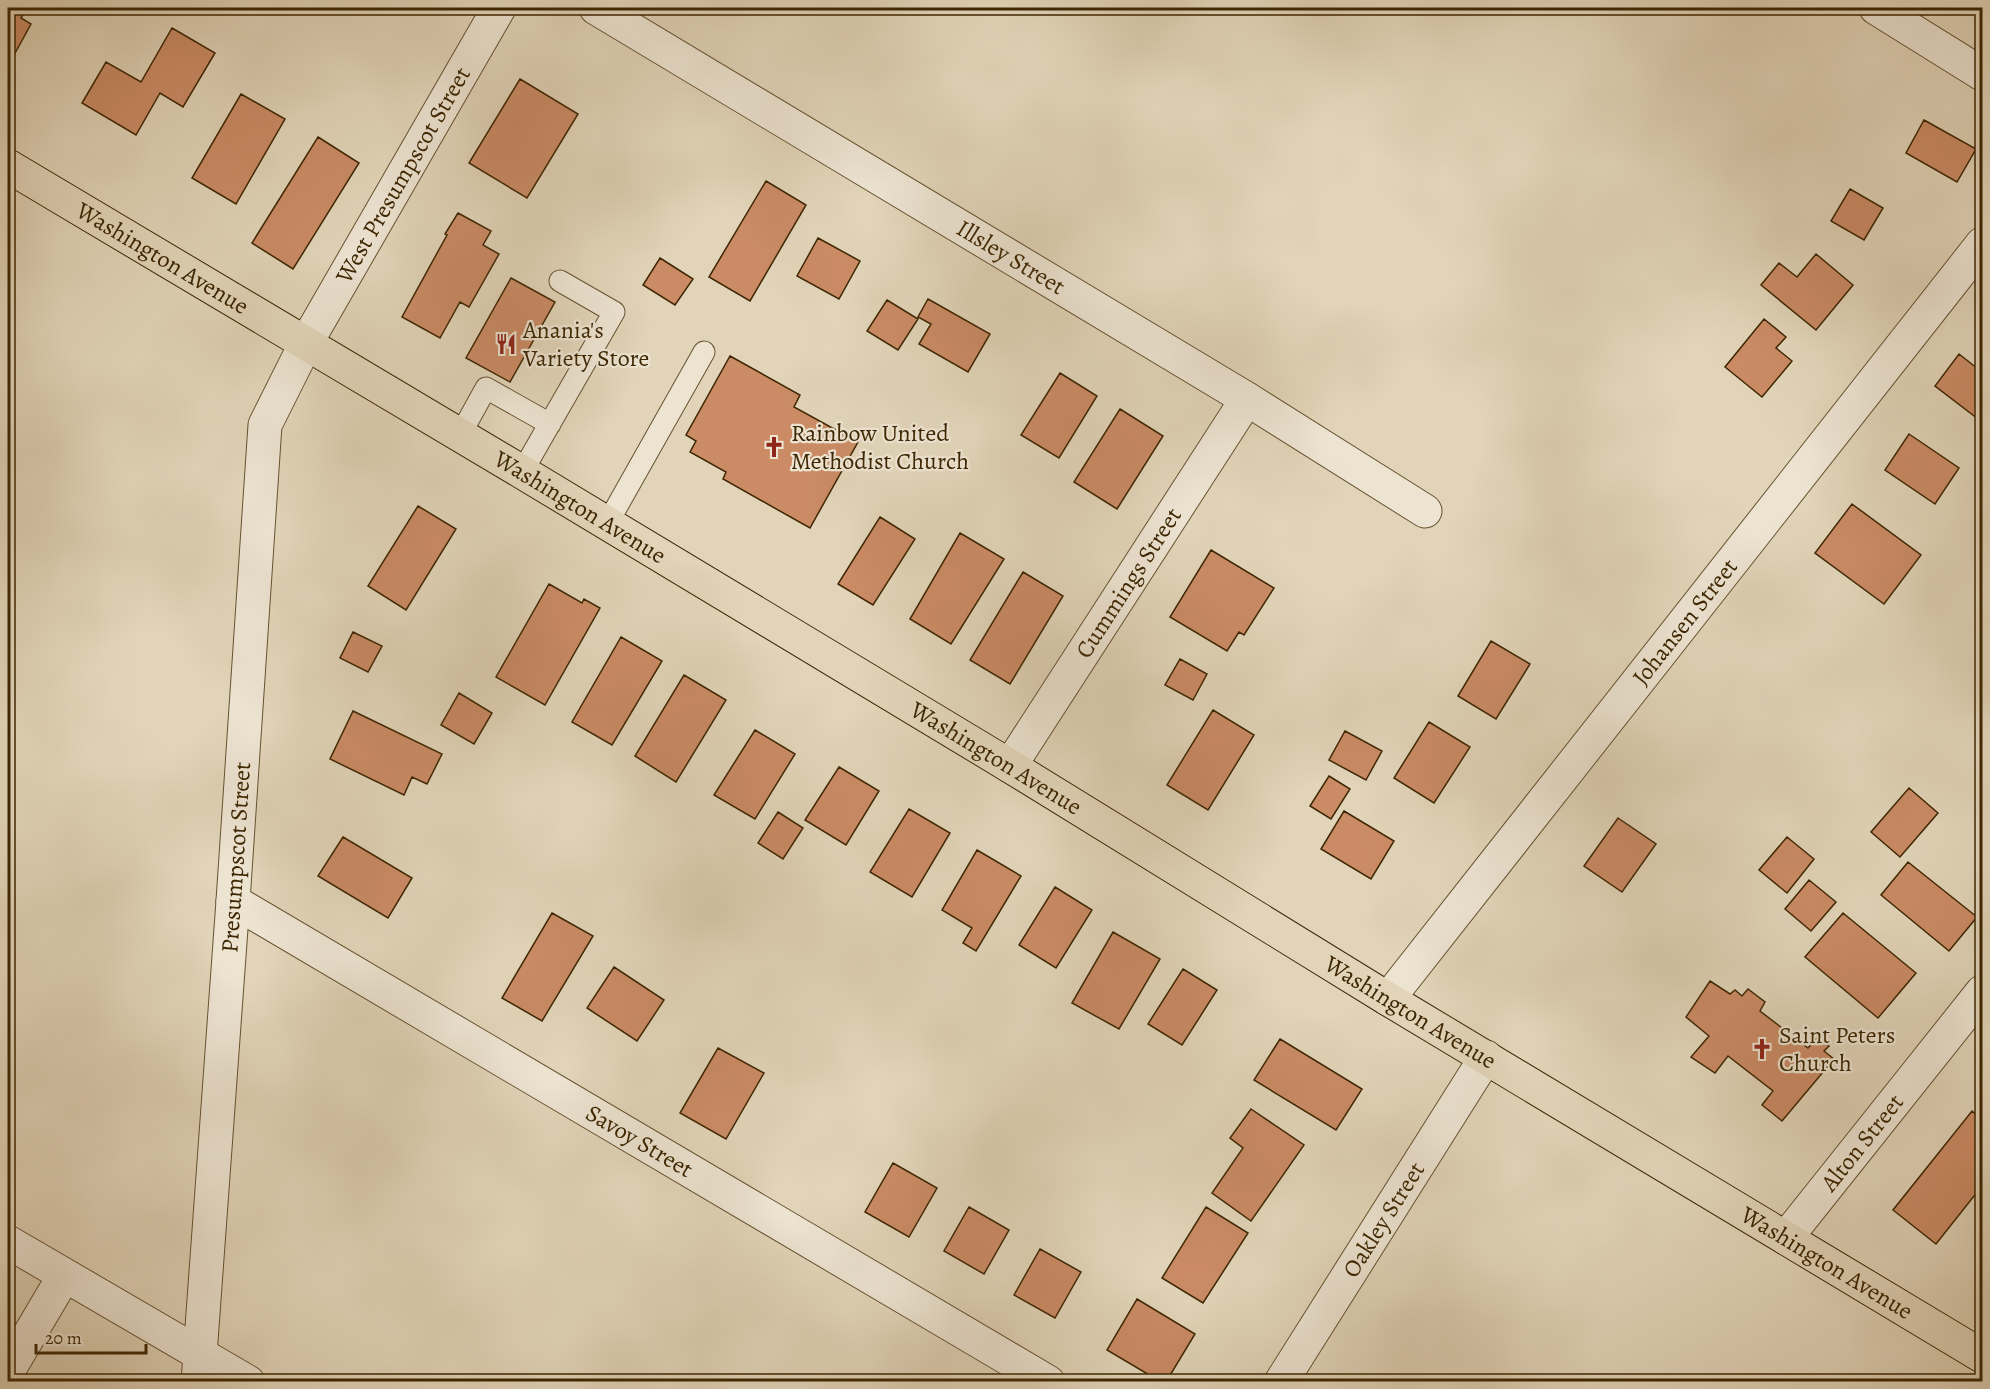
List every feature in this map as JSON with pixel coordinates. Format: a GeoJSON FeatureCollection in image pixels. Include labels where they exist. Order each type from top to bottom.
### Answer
{"type":"FeatureCollection","features":[{"type":"Feature","properties":{"kind":"main road","name":"Washington Avenue"},"geometry":{"type":"LineString","coordinates":[[8,166],[1010,766],[1388,999],[1983,1356]]}},
{"type":"Feature","properties":{"kind":"street","name":"West Presumpscot Street"},"geometry":{"type":"LineString","coordinates":[[306,343],[499,8]]}},
{"type":"Feature","properties":{"kind":"street","name":"Illsley Street"},"geometry":{"type":"LineString","coordinates":[[596,8],[1247,399],[1425,511]]}},
{"type":"Feature","properties":{"kind":"street"},"geometry":{"type":"LineString","coordinates":[[1876,8],[1983,74]]}},
{"type":"Feature","properties":{"kind":"street","name":"Johansen Street"},"geometry":{"type":"LineString","coordinates":[[1388,999],[1983,244]]}},
{"type":"Feature","properties":{"kind":"street","name":"Presumpscot Street"},"geometry":{"type":"LineString","coordinates":[[200,1367],[265,425],[306,343]]}},
{"type":"Feature","properties":{"kind":"street","name":"Cummings Street"},"geometry":{"type":"LineString","coordinates":[[1010,766],[1247,399]]}},
{"type":"Feature","properties":{"kind":"street","name":"Savoy Street"},"geometry":{"type":"LineString","coordinates":[[233,901],[1048,1382]]}},
{"type":"Feature","properties":{"kind":"street","name":"Alton Street"},"geometry":{"type":"LineString","coordinates":[[1786,1238],[1983,992]]}},
{"type":"Feature","properties":{"kind":"street","name":"Oakley Street"},"geometry":{"type":"LineString","coordinates":[[1281,1382],[1486,1058]]}},
{"type":"Feature","properties":{"kind":"street"},"geometry":{"type":"LineString","coordinates":[[8,1242],[64,1276],[200,1367],[248,1382]]}},
{"type":"Feature","properties":{"kind":"street"},"geometry":{"type":"LineString","coordinates":[[8,1371],[64,1276]]}},
{"type":"Feature","properties":{"kind":"lane"},"geometry":{"type":"LineString","coordinates":[[522,472],[614,312],[560,281]]}},
{"type":"Feature","properties":{"kind":"lane"},"geometry":{"type":"LineString","coordinates":[[607,524],[704,352]]}},
{"type":"Feature","properties":{"kind":"lane"},"geometry":{"type":"LineString","coordinates":[[459,435],[486,388],[550,424]]}},
{"type":"Feature","properties":{"kind":"building"},"geometry":{"type":"Polygon","coordinates":[[[8,8],[27,8],[21,18],[31,24],[8,66],[8,8]]]}},
{"type":"Feature","properties":{"kind":"building"},"geometry":{"type":"Polygon","coordinates":[[[172,28],[215,53],[183,107],[160,93],[136,135],[82,103],[106,62],[141,82],[172,28]]]}},
{"type":"Feature","properties":{"kind":"building"},"geometry":{"type":"Polygon","coordinates":[[[520,79],[578,114],[527,198],[469,163],[520,79]]]}},
{"type":"Feature","properties":{"kind":"building"},"geometry":{"type":"Polygon","coordinates":[[[241,94],[285,119],[236,204],[192,178],[241,94]]]}},
{"type":"Feature","properties":{"kind":"building"},"geometry":{"type":"Polygon","coordinates":[[[1924,120],[1976,149],[1957,182],[1906,153],[1924,120]]]}},
{"type":"Feature","properties":{"kind":"building"},"geometry":{"type":"Polygon","coordinates":[[[318,137],[359,163],[293,269],[252,243],[318,137]]]}},
{"type":"Feature","properties":{"kind":"building"},"geometry":{"type":"Polygon","coordinates":[[[766,181],[806,205],[750,301],[709,277],[766,181]]]}},
{"type":"Feature","properties":{"kind":"building"},"geometry":{"type":"Polygon","coordinates":[[[1850,189],[1883,208],[1864,240],[1831,221],[1850,189]]]}},
{"type":"Feature","properties":{"kind":"building"},"geometry":{"type":"Polygon","coordinates":[[[458,213],[491,231],[483,245],[499,254],[469,307],[460,302],[440,338],[402,317],[458,213]]]}},
{"type":"Feature","properties":{"kind":"building"},"geometry":{"type":"Polygon","coordinates":[[[818,238],[860,261],[839,299],[797,276],[818,238]]]}},
{"type":"Feature","properties":{"kind":"building"},"geometry":{"type":"Polygon","coordinates":[[[1816,254],[1853,285],[1816,330],[1761,285],[1779,263],[1797,277],[1816,254]]]}},
{"type":"Feature","properties":{"kind":"building"},"geometry":{"type":"Polygon","coordinates":[[[660,258],[693,279],[675,305],[643,285],[660,258]]]}},
{"type":"Feature","properties":{"kind":"building"},"geometry":{"type":"Polygon","coordinates":[[[511,278],[555,302],[510,382],[466,358],[511,278]]]}},
{"type":"Feature","properties":{"kind":"building"},"geometry":{"type":"Polygon","coordinates":[[[928,299],[990,334],[968,372],[919,344],[931,324],[918,317],[928,299]]]}},
{"type":"Feature","properties":{"kind":"building"},"geometry":{"type":"Polygon","coordinates":[[[887,300],[918,319],[898,350],[867,331],[887,300]]]}},
{"type":"Feature","properties":{"kind":"building"},"geometry":{"type":"Polygon","coordinates":[[[1764,319],[1786,337],[1776,348],[1792,361],[1762,397],[1725,367],[1764,319]]]}},
{"type":"Feature","properties":{"kind":"building"},"geometry":{"type":"Polygon","coordinates":[[[1959,354],[1982,372],[1982,422],[1935,386],[1959,354]]]}},
{"type":"Feature","properties":{"kind":"building","name":"Rainbow United Methodist Church"},"geometry":{"type":"Polygon","coordinates":[[[730,356],[800,395],[794,407],[858,442],[810,528],[723,479],[726,472],[690,452],[696,441],[686,435],[730,356]]]}},
{"type":"Feature","properties":{"kind":"building"},"geometry":{"type":"Polygon","coordinates":[[[1060,373],[1097,396],[1059,458],[1021,435],[1060,373]]]}},
{"type":"Feature","properties":{"kind":"building"},"geometry":{"type":"Polygon","coordinates":[[[1120,409],[1163,436],[1117,509],[1074,482],[1120,409]]]}},
{"type":"Feature","properties":{"kind":"building"},"geometry":{"type":"Polygon","coordinates":[[[1909,434],[1959,468],[1935,504],[1885,470],[1909,434]]]}},
{"type":"Feature","properties":{"kind":"building"},"geometry":{"type":"Polygon","coordinates":[[[1852,504],[1921,555],[1884,604],[1815,553],[1852,504]]]}},
{"type":"Feature","properties":{"kind":"building"},"geometry":{"type":"Polygon","coordinates":[[[418,506],[456,529],[406,610],[368,586],[418,506]]]}},
{"type":"Feature","properties":{"kind":"building"},"geometry":{"type":"Polygon","coordinates":[[[880,517],[915,539],[873,605],[838,584],[880,517]]]}},
{"type":"Feature","properties":{"kind":"building"},"geometry":{"type":"Polygon","coordinates":[[[960,533],[1004,559],[951,644],[910,619],[960,533]]]}},
{"type":"Feature","properties":{"kind":"building"},"geometry":{"type":"Polygon","coordinates":[[[1211,550],[1274,588],[1244,635],[1239,632],[1227,651],[1170,617],[1211,550]]]}},
{"type":"Feature","properties":{"kind":"building"},"geometry":{"type":"Polygon","coordinates":[[[1023,572],[1063,596],[1010,684],[970,660],[1023,572]]]}},
{"type":"Feature","properties":{"kind":"building"},"geometry":{"type":"Polygon","coordinates":[[[549,584],[582,603],[584,599],[600,608],[545,705],[496,677],[549,584]]]}},
{"type":"Feature","properties":{"kind":"building"},"geometry":{"type":"Polygon","coordinates":[[[353,632],[382,646],[368,672],[340,658],[353,632]]]}},
{"type":"Feature","properties":{"kind":"building"},"geometry":{"type":"Polygon","coordinates":[[[621,637],[662,661],[612,745],[572,722],[621,637]]]}},
{"type":"Feature","properties":{"kind":"building"},"geometry":{"type":"Polygon","coordinates":[[[1491,641],[1530,664],[1496,719],[1458,696],[1491,641]]]}},
{"type":"Feature","properties":{"kind":"building"},"geometry":{"type":"Polygon","coordinates":[[[1180,659],[1207,674],[1193,700],[1165,685],[1180,659]]]}},
{"type":"Feature","properties":{"kind":"building"},"geometry":{"type":"Polygon","coordinates":[[[684,675],[726,700],[676,782],[635,756],[684,675]]]}},
{"type":"Feature","properties":{"kind":"building"},"geometry":{"type":"Polygon","coordinates":[[[459,693],[492,713],[474,744],[441,725],[459,693]]]}},
{"type":"Feature","properties":{"kind":"building"},"geometry":{"type":"Polygon","coordinates":[[[1213,710],[1254,735],[1208,810],[1167,785],[1213,710]]]}},
{"type":"Feature","properties":{"kind":"building"},"geometry":{"type":"Polygon","coordinates":[[[353,711],[442,754],[427,784],[412,777],[404,795],[330,759],[353,711]]]}},
{"type":"Feature","properties":{"kind":"building"},"geometry":{"type":"Polygon","coordinates":[[[1429,722],[1470,747],[1434,803],[1394,778],[1429,722]]]}},
{"type":"Feature","properties":{"kind":"building"},"geometry":{"type":"Polygon","coordinates":[[[755,730],[795,754],[755,819],[714,795],[755,730]]]}},
{"type":"Feature","properties":{"kind":"building"},"geometry":{"type":"Polygon","coordinates":[[[1345,731],[1382,751],[1366,780],[1329,760],[1345,731]]]}},
{"type":"Feature","properties":{"kind":"building"},"geometry":{"type":"Polygon","coordinates":[[[839,767],[879,791],[846,845],[805,820],[839,767]]]}},
{"type":"Feature","properties":{"kind":"building"},"geometry":{"type":"Polygon","coordinates":[[[1329,776],[1350,789],[1331,819],[1310,806],[1329,776]]]}},
{"type":"Feature","properties":{"kind":"building"},"geometry":{"type":"Polygon","coordinates":[[[1909,788],[1938,813],[1900,857],[1871,832],[1909,788]]]}},
{"type":"Feature","properties":{"kind":"building"},"geometry":{"type":"Polygon","coordinates":[[[909,809],[950,833],[912,897],[870,872],[909,809]]]}},
{"type":"Feature","properties":{"kind":"building"},"geometry":{"type":"Polygon","coordinates":[[[1344,811],[1394,841],[1371,879],[1321,849],[1344,811]]]}},
{"type":"Feature","properties":{"kind":"building"},"geometry":{"type":"Polygon","coordinates":[[[778,812],[803,828],[783,859],[758,843],[778,812]]]}},
{"type":"Feature","properties":{"kind":"building"},"geometry":{"type":"Polygon","coordinates":[[[1618,818],[1656,844],[1622,892],[1584,866],[1618,818]]]}},
{"type":"Feature","properties":{"kind":"building"},"geometry":{"type":"Polygon","coordinates":[[[343,837],[412,878],[388,918],[318,876],[343,837]]]}},
{"type":"Feature","properties":{"kind":"building"},"geometry":{"type":"Polygon","coordinates":[[[1787,837],[1814,859],[1787,893],[1759,870],[1787,837]]]}},
{"type":"Feature","properties":{"kind":"building"},"geometry":{"type":"Polygon","coordinates":[[[977,850],[1021,876],[976,951],[963,943],[972,928],[942,910],[977,850]]]}},
{"type":"Feature","properties":{"kind":"building"},"geometry":{"type":"Polygon","coordinates":[[[1908,862],[1977,917],[1949,951],[1881,895],[1908,862]]]}},
{"type":"Feature","properties":{"kind":"building"},"geometry":{"type":"Polygon","coordinates":[[[1809,880],[1836,902],[1811,931],[1785,909],[1809,880]]]}},
{"type":"Feature","properties":{"kind":"building"},"geometry":{"type":"Polygon","coordinates":[[[1055,887],[1092,910],[1056,968],[1019,945],[1055,887]]]}},
{"type":"Feature","properties":{"kind":"building"},"geometry":{"type":"Polygon","coordinates":[[[552,913],[593,936],[542,1021],[502,998],[552,913]]]}},
{"type":"Feature","properties":{"kind":"building"},"geometry":{"type":"Polygon","coordinates":[[[1843,913],[1916,973],[1878,1018],[1805,957],[1843,913]]]}},
{"type":"Feature","properties":{"kind":"building"},"geometry":{"type":"Polygon","coordinates":[[[1113,932],[1160,959],[1119,1029],[1072,1003],[1113,932]]]}},
{"type":"Feature","properties":{"kind":"building"},"geometry":{"type":"Polygon","coordinates":[[[614,967],[664,1000],[637,1041],[587,1008],[614,967]]]}},
{"type":"Feature","properties":{"kind":"building"},"geometry":{"type":"Polygon","coordinates":[[[1183,969],[1217,990],[1182,1045],[1148,1024],[1183,969]]]}},
{"type":"Feature","properties":{"kind":"building","name":"Saint Peters Church"},"geometry":{"type":"Polygon","coordinates":[[[1710,981],[1730,994],[1735,990],[1742,996],[1748,989],[1765,1002],[1760,1011],[1808,1048],[1817,1038],[1829,1046],[1824,1051],[1834,1059],[1782,1121],[1762,1105],[1773,1091],[1728,1056],[1715,1073],[1691,1057],[1709,1036],[1686,1017],[1710,981]]]}},
{"type":"Feature","properties":{"kind":"building"},"geometry":{"type":"Polygon","coordinates":[[[1280,1039],[1362,1089],[1336,1130],[1254,1080],[1280,1039]]]}},
{"type":"Feature","properties":{"kind":"building"},"geometry":{"type":"Polygon","coordinates":[[[718,1048],[764,1073],[726,1139],[680,1113],[718,1048]]]}},
{"type":"Feature","properties":{"kind":"building"},"geometry":{"type":"Polygon","coordinates":[[[1251,1109],[1304,1145],[1251,1221],[1212,1193],[1243,1148],[1230,1138],[1251,1109]]]}},
{"type":"Feature","properties":{"kind":"building"},"geometry":{"type":"Polygon","coordinates":[[[1972,1111],[1982,1120],[1982,1186],[1936,1244],[1893,1210],[1972,1111]]]}},
{"type":"Feature","properties":{"kind":"building"},"geometry":{"type":"Polygon","coordinates":[[[893,1163],[937,1188],[909,1237],[865,1212],[893,1163]]]}},
{"type":"Feature","properties":{"kind":"building"},"geometry":{"type":"Polygon","coordinates":[[[969,1207],[1009,1230],[984,1274],[944,1251],[969,1207]]]}},
{"type":"Feature","properties":{"kind":"building"},"geometry":{"type":"Polygon","coordinates":[[[1206,1207],[1248,1233],[1203,1303],[1162,1278],[1206,1207]]]}},
{"type":"Feature","properties":{"kind":"building"},"geometry":{"type":"Polygon","coordinates":[[[1040,1249],[1081,1272],[1055,1318],[1014,1295],[1040,1249]]]}},
{"type":"Feature","properties":{"kind":"building"},"geometry":{"type":"Polygon","coordinates":[[[1137,1299],[1195,1334],[1166,1382],[1161,1382],[1107,1350],[1137,1299]]]}},
{"type":"Feature","properties":{"kind":"place","name":"Anania's Variety Store"},"geometry":{"type":"Point","coordinates":[506,344]}},
{"type":"Feature","properties":{"kind":"place","name":"Rainbow United Methodist Church"},"geometry":{"type":"Point","coordinates":[774,447]}},
{"type":"Feature","properties":{"kind":"place","name":"Saint Peters Church"},"geometry":{"type":"Point","coordinates":[1762,1049]}}]}
